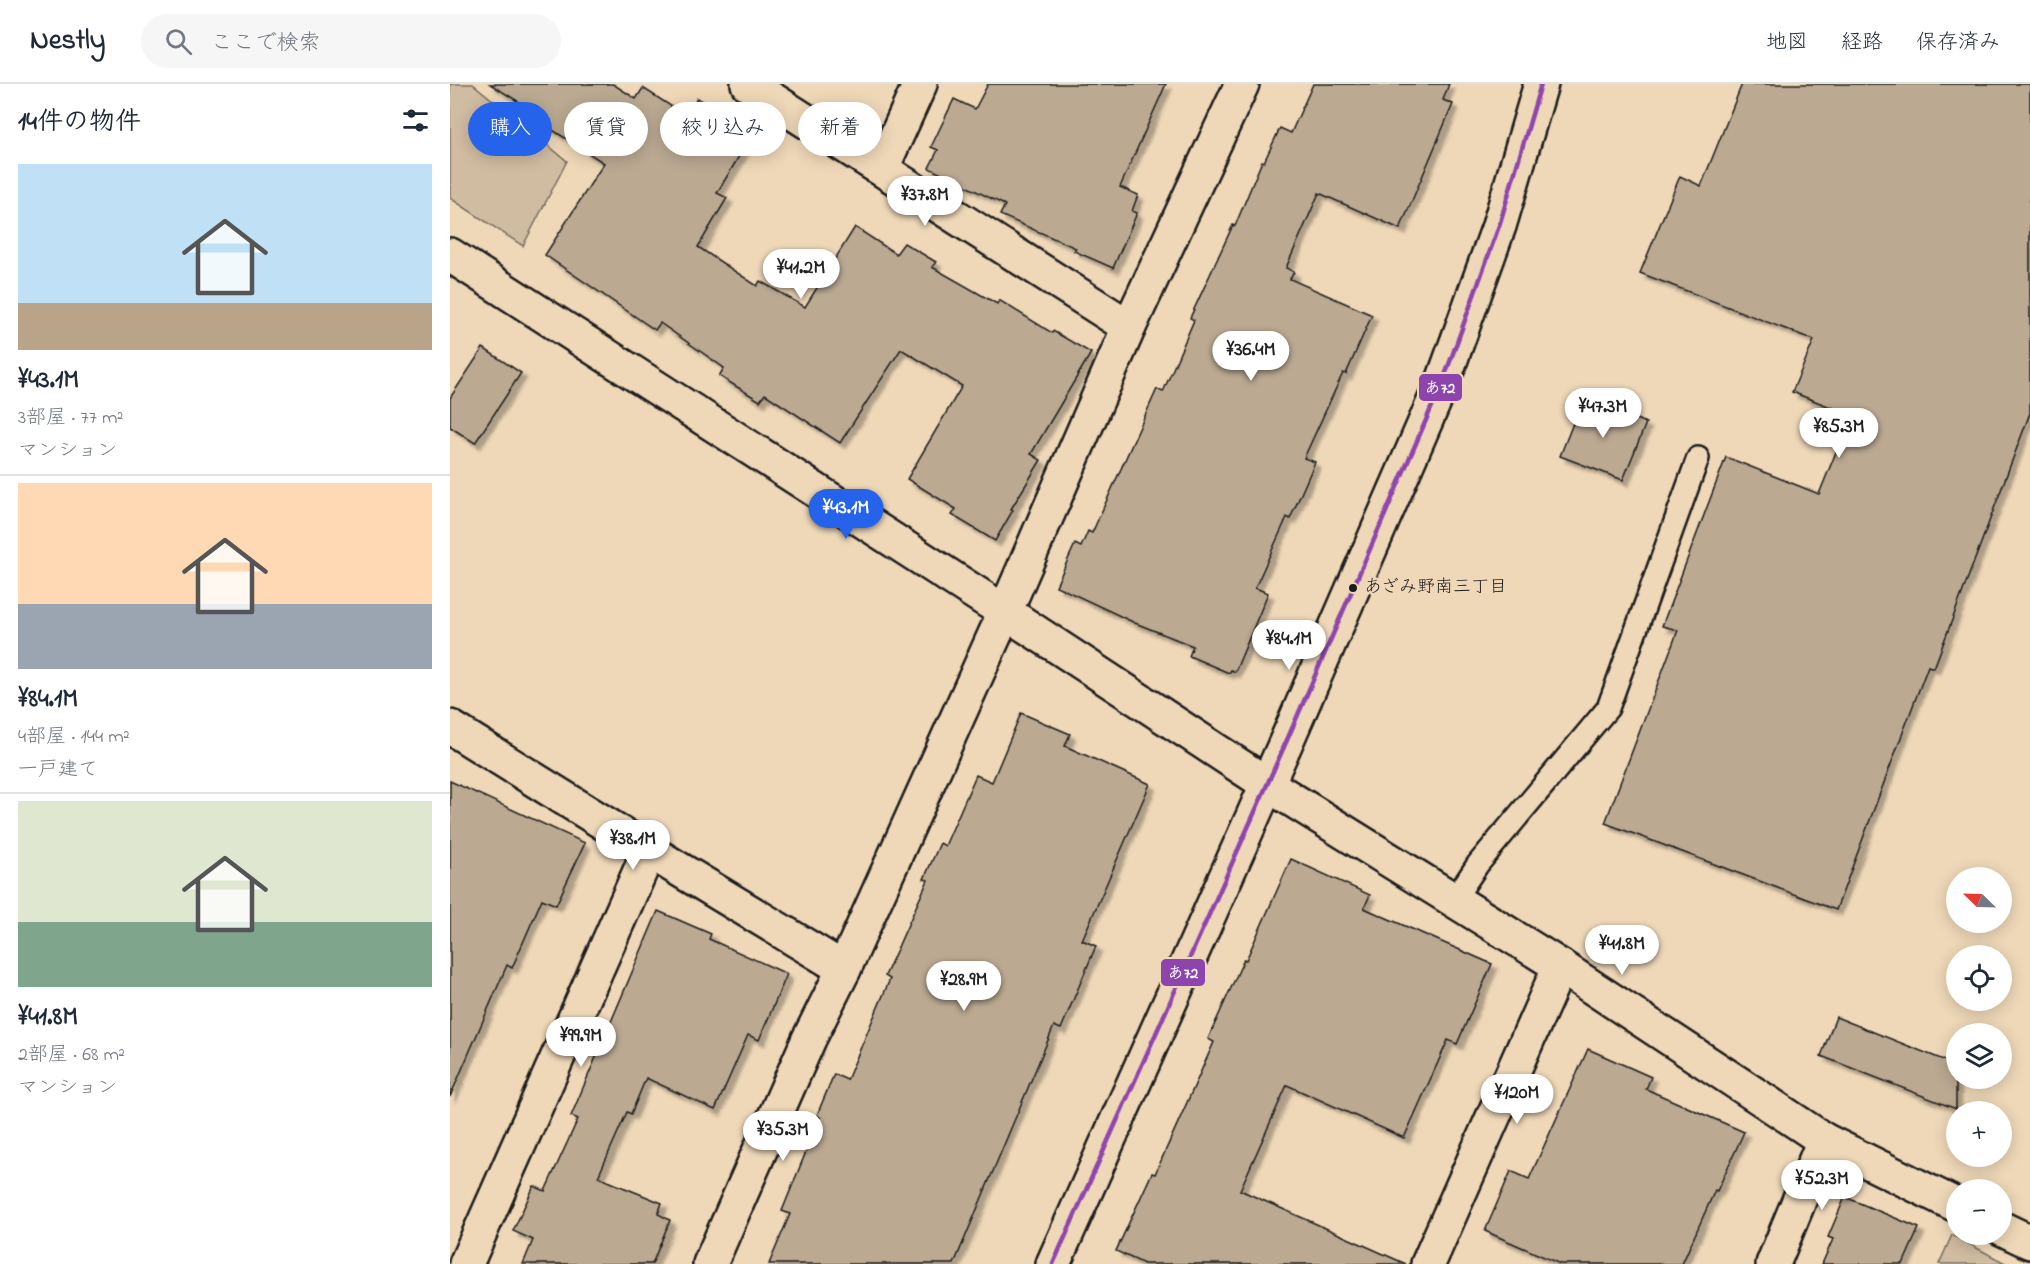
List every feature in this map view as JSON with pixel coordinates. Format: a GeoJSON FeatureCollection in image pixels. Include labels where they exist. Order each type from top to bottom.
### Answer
{"type":"FeatureCollection","features":[{"type":"Feature","properties":{"kind":"street"},"geometry":{"type":"LineString","coordinates":[[748,84],[1129,327]]}},
{"type":"Feature","properties":{"kind":"street"},"geometry":{"type":"LineString","coordinates":[[882,168],[920,84]]}},
{"type":"Feature","properties":{"kind":"street"},"geometry":{"type":"LineString","coordinates":[[710,1264],[809,1039],[844,969],[1005,612],[1129,327],[1242,84]]}},
{"type":"Feature","properties":{"kind":"street"},"geometry":{"type":"LineString","coordinates":[[1053,1264],[1267,784],[1443,381],[1499,226],[1541,84]]}},
{"type":"Feature","properties":{"kind":"street"},"geometry":{"type":"LineString","coordinates":[[450,255],[1005,612],[1267,784],[1560,966],[1824,1140],[1946,1200]]}},
{"type":"Feature","properties":{"kind":"street"},"geometry":{"type":"LineString","coordinates":[[450,727],[844,969]]}},
{"type":"Feature","properties":{"kind":"street"},"geometry":{"type":"LineString","coordinates":[[466,1264],[649,851]]}},
{"type":"Feature","properties":{"kind":"street"},"geometry":{"type":"LineString","coordinates":[[1428,1264],[1560,966]]}},
{"type":"Feature","properties":{"kind":"street"},"geometry":{"type":"LineString","coordinates":[[1773,1264],[1824,1140]]}},
{"type":"Feature","properties":{"kind":"street"},"geometry":{"type":"LineString","coordinates":[[2012,1233],[2030,1242]]}},
{"type":"Feature","properties":{"kind":"lane"},"geometry":{"type":"LineString","coordinates":[[1454,900],[1478,864],[1608,708],[1698,458]]}},
{"type":"Feature","properties":{"kind":"shaded area"},"geometry":{"type":"Polygon","coordinates":[[[450,84],[473,84],[495,102],[468,102],[468,156],[552,156],[552,149],[567,161],[523,246],[450,198],[450,84]]]}},
{"type":"Feature","properties":{"kind":"shaded area"},"geometry":{"type":"Polygon","coordinates":[[[1948,1245],[1971,1245],[2007,1264],[1939,1264],[1948,1245]]]}},
{"type":"Feature","properties":{"kind":"building"},"geometry":{"type":"Polygon","coordinates":[[[490,84],[613,84],[636,99],[643,88],[664,102],[660,102],[660,156],[739,156],[717,193],[727,198],[698,247],[757,286],[760,281],[805,307],[855,227],[896,254],[904,243],[936,262],[932,267],[997,304],[999,300],[1052,333],[1053,331],[1091,353],[1031,454],[1041,460],[1011,509],[1013,510],[995,541],[952,515],[956,509],[907,479],[962,386],[901,349],[840,443],[765,394],[760,401],[719,376],[724,368],[660,323],[655,330],[545,255],[604,163],[593,156],[648,156],[648,102],[564,102],[564,137],[552,130],[552,102],[519,102],[490,84]]]}},
{"type":"Feature","properties":{"kind":"building"},"geometry":{"type":"Polygon","coordinates":[[[988,84],[1166,84],[1120,187],[1138,195],[1132,211],[1137,213],[1113,268],[1074,251],[1076,248],[1000,215],[1005,205],[929,168],[938,150],[931,147],[954,99],[975,109],[988,84]]]}},
{"type":"Feature","properties":{"kind":"building"},"geometry":{"type":"Polygon","coordinates":[[[1313,84],[1449,84],[1443,100],[1453,104],[1400,229],[1319,193],[1286,268],[1294,272],[1290,279],[1372,315],[1346,374],[1343,373],[1304,458],[1315,462],[1290,519],[1287,517],[1255,588],[1268,593],[1235,672],[1231,670],[1229,673],[1189,656],[1193,646],[1135,623],[1056,586],[1075,544],[1081,547],[1088,531],[1092,533],[1157,389],[1163,392],[1194,320],[1190,318],[1233,225],[1235,226],[1262,161],[1264,162],[1280,128],[1291,133],[1313,84]]]}},
{"type":"Feature","properties":{"kind":"building"},"geometry":{"type":"Polygon","coordinates":[[[1742,84],[2030,84],[2030,413],[1934,668],[1928,666],[1836,910],[1605,823],[1678,630],[1662,626],[1726,457],[1819,494],[1851,415],[1792,392],[1814,340],[1640,273],[1680,176],[1701,186],[1742,84]]]}},
{"type":"Feature","properties":{"kind":"building"},"geometry":{"type":"Polygon","coordinates":[[[483,348],[521,373],[475,443],[450,427],[450,398],[483,348]]]}},
{"type":"Feature","properties":{"kind":"building"},"geometry":{"type":"Polygon","coordinates":[[[1583,398],[1646,423],[1623,480],[1560,456],[1583,398]]]}},
{"type":"Feature","properties":{"kind":"building"},"geometry":{"type":"Polygon","coordinates":[[[1021,713],[1070,734],[1065,746],[1150,784],[1082,940],[1096,946],[1061,1029],[1054,1026],[954,1264],[769,1264],[790,1214],[782,1211],[820,1117],[817,1115],[834,1074],[847,1080],[890,979],[885,976],[928,880],[924,879],[940,843],[945,846],[976,775],[992,782],[1021,713]]]}},
{"type":"Feature","properties":{"kind":"building"},"geometry":{"type":"Polygon","coordinates":[[[450,781],[585,843],[556,905],[542,899],[512,968],[507,965],[450,1097],[450,781]]]}},
{"type":"Feature","properties":{"kind":"building"},"geometry":{"type":"Polygon","coordinates":[[[1291,859],[1370,895],[1364,908],[1492,964],[1457,1044],[1448,1040],[1404,1138],[1287,1085],[1240,1190],[1406,1264],[1144,1264],[1116,1251],[1152,1173],[1155,1174],[1214,1042],[1208,1039],[1291,859]]]}},
{"type":"Feature","properties":{"kind":"building"},"geometry":{"type":"Polygon","coordinates":[[[658,911],[711,934],[709,939],[787,974],[759,1040],[748,1035],[715,1110],[646,1078],[631,1114],[627,1112],[598,1177],[662,1203],[658,1214],[670,1220],[652,1264],[523,1264],[533,1240],[513,1231],[534,1186],[545,1191],[578,1119],[571,1116],[658,911]]]}},
{"type":"Feature","properties":{"kind":"building"},"geometry":{"type":"Polygon","coordinates":[[[1836,1017],[1946,1061],[1946,1089],[1956,1089],[1956,1101],[1946,1101],[1946,1105],[1821,1056],[1836,1017]]]}},
{"type":"Feature","properties":{"kind":"building"},"geometry":{"type":"Polygon","coordinates":[[[1588,1049],[1651,1077],[1646,1089],[1744,1132],[1682,1264],[1560,1264],[1485,1231],[1511,1171],[1529,1179],[1588,1049]]]}},
{"type":"Feature","properties":{"kind":"building"},"geometry":{"type":"Polygon","coordinates":[[[1845,1197],[1919,1228],[1903,1264],[1822,1264],[1833,1239],[1828,1237],[1845,1197]]]}},
{"type":"Feature","properties":{"kind":"transit line","name":"あ72"},"geometry":{"type":"LineString","coordinates":[[1053,1264],[1287,740],[1443,381],[1499,226],[1541,84]]}},
{"type":"Feature","properties":{"kind":"place","name":"あざみ野南三丁目"},"geometry":{"type":"Point","coordinates":[1353,588]}}]}
